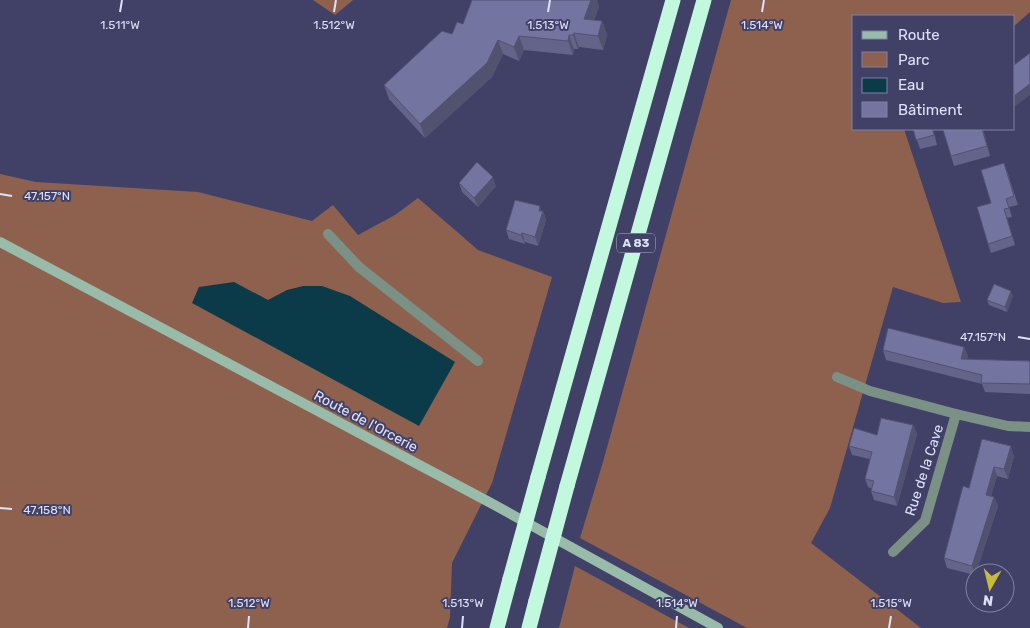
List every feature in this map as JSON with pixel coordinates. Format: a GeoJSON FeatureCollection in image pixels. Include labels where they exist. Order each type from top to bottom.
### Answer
{"type":"FeatureCollection","features":[{"type":"Feature","properties":{"kind":"highway","name":"A 83"},"geometry":{"type":"LineString","coordinates":[[496,628],[673,0]]}},
{"type":"Feature","properties":{"kind":"highway","name":"A 83"},"geometry":{"type":"LineString","coordinates":[[529,628],[567,486],[704,0]]}},
{"type":"Feature","properties":{"kind":"street"},"geometry":{"type":"LineString","coordinates":[[328,234],[359,267],[478,361]]}},
{"type":"Feature","properties":{"kind":"street","name":"Route de l'Orcerie"},"geometry":{"type":"LineString","coordinates":[[0,242],[489,502],[718,628]]}},
{"type":"Feature","properties":{"kind":"street","name":"Rue de la Cave"},"geometry":{"type":"LineString","coordinates":[[837,377],[870,391],[956,414],[1008,426],[1030,427]]}},
{"type":"Feature","properties":{"kind":"street","name":"Rue de la Cave"},"geometry":{"type":"LineString","coordinates":[[893,552],[926,521],[956,414]]}},
{"type":"Feature","properties":{"kind":"green space"},"geometry":{"type":"Polygon","coordinates":[[[313,0],[353,0],[335,15],[313,0]]]}},
{"type":"Feature","properties":{"kind":"green space"},"geometry":{"type":"Polygon","coordinates":[[[731,0],[1030,0],[1030,12],[1015,25],[1015,15],[852,15],[852,130],[904,130],[961,302],[943,303],[893,287],[830,508],[811,543],[921,628],[747,628],[580,538],[603,462],[731,0]]]}},
{"type":"Feature","properties":{"kind":"green space"},"geometry":{"type":"Polygon","coordinates":[[[0,174],[36,182],[198,192],[312,221],[333,205],[358,235],[395,215],[418,198],[478,250],[552,277],[492,483],[452,563],[450,617],[447,628],[0,628],[0,174]]]}},
{"type":"Feature","properties":{"kind":"green space"},"geometry":{"type":"Polygon","coordinates":[[[575,566],[689,628],[559,628],[575,566]]]}},
{"type":"Feature","properties":{"kind":"water"},"geometry":{"type":"Polygon","coordinates":[[[234,282],[268,300],[287,290],[303,286],[322,286],[350,296],[455,362],[419,426],[192,303],[199,287],[234,282]]]}},
{"type":"Feature","properties":{"kind":"building"},"geometry":{"type":"Polygon","coordinates":[[[472,0],[591,0],[584,19],[602,21],[598,36],[574,33],[569,35],[568,41],[519,36],[514,47],[498,40],[487,63],[420,124],[384,85],[442,31],[452,34],[457,22],[463,24],[472,0]]]}},
{"type":"Feature","properties":{"kind":"building"},"geometry":{"type":"Polygon","coordinates":[[[1030,53],[1030,84],[1015,95],[1015,64],[1030,53]]]}},
{"type":"Feature","properties":{"kind":"building"},"geometry":{"type":"Polygon","coordinates":[[[913,130],[932,130],[934,135],[916,140],[913,130]]]}},
{"type":"Feature","properties":{"kind":"building"},"geometry":{"type":"Polygon","coordinates":[[[943,130],[982,130],[987,146],[951,156],[943,130]]]}},
{"type":"Feature","properties":{"kind":"building"},"geometry":{"type":"Polygon","coordinates":[[[477,162],[493,177],[474,198],[459,183],[477,162]]]}},
{"type":"Feature","properties":{"kind":"building"},"geometry":{"type":"Polygon","coordinates":[[[1004,163],[1014,196],[1006,199],[1009,208],[1004,209],[1012,236],[988,244],[977,207],[991,203],[981,170],[1004,163]]]}},
{"type":"Feature","properties":{"kind":"building"},"geometry":{"type":"Polygon","coordinates":[[[515,200],[540,206],[539,211],[543,211],[535,237],[506,230],[515,200]]]}},
{"type":"Feature","properties":{"kind":"building"},"geometry":{"type":"Polygon","coordinates":[[[994,284],[1011,291],[1005,307],[987,300],[994,284]]]}},
{"type":"Feature","properties":{"kind":"building"},"geometry":{"type":"Polygon","coordinates":[[[888,328],[964,347],[961,359],[1030,361],[1030,384],[981,383],[982,375],[883,350],[888,328]]]}},
{"type":"Feature","properties":{"kind":"building"},"geometry":{"type":"Polygon","coordinates":[[[881,418],[913,425],[894,497],[871,491],[874,481],[865,479],[872,452],[849,446],[854,428],[877,435],[881,418]]]}},
{"type":"Feature","properties":{"kind":"building"},"geometry":{"type":"Polygon","coordinates":[[[982,439],[1011,446],[1004,469],[994,467],[986,495],[994,497],[973,563],[965,564],[944,558],[963,486],[969,488],[982,439]]]}}]}
